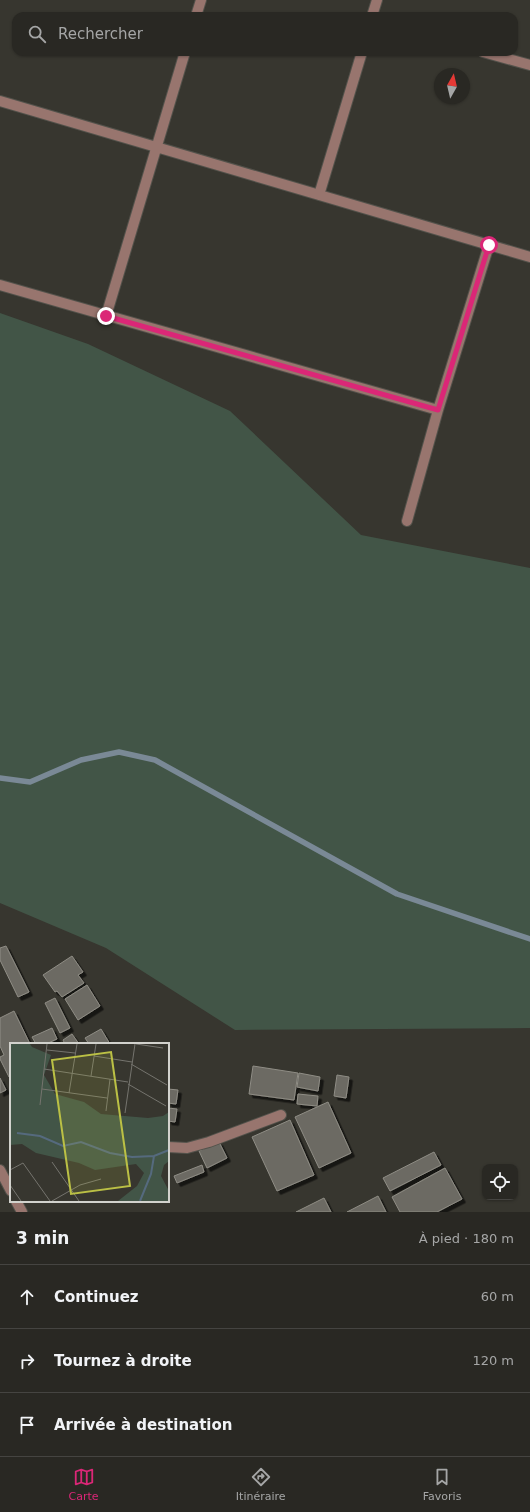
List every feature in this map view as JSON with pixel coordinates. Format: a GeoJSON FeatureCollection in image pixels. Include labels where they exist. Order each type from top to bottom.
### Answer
{"type":"FeatureCollection","features":[{"type":"Feature","properties":{"kind":"street"},"geometry":{"type":"LineString","coordinates":[[197,12],[201,0]]}},
{"type":"Feature","properties":{"kind":"street"},"geometry":{"type":"LineString","coordinates":[[373,12],[377,0]]}},
{"type":"Feature","properties":{"kind":"street"},"geometry":{"type":"LineString","coordinates":[[106,316],[184,56]]}},
{"type":"Feature","properties":{"kind":"street"},"geometry":{"type":"LineString","coordinates":[[319,195],[361,56]]}},
{"type":"Feature","properties":{"kind":"street"},"geometry":{"type":"LineString","coordinates":[[497,56],[530,65]]}},
{"type":"Feature","properties":{"kind":"street"},"geometry":{"type":"LineString","coordinates":[[0,101],[530,257]]}},
{"type":"Feature","properties":{"kind":"street"},"geometry":{"type":"LineString","coordinates":[[408,521],[438,410],[489,245]]}},
{"type":"Feature","properties":{"kind":"street"},"geometry":{"type":"LineString","coordinates":[[0,285],[438,410]]}},
{"type":"Feature","properties":{"kind":"street"},"geometry":{"type":"LineString","coordinates":[[169,1147],[188,1148],[209,1142],[280,1115]]}},
{"type":"Feature","properties":{"kind":"street"},"geometry":{"type":"LineString","coordinates":[[3,1173],[10,1189]]}},
{"type":"Feature","properties":{"kind":"street"},"geometry":{"type":"LineString","coordinates":[[17,1202],[22,1212]]}},
{"type":"Feature","properties":{"kind":"green space"},"geometry":{"type":"Polygon","coordinates":[[[0,313],[88,344],[230,411],[361,535],[530,568],[530,1028],[235,1030],[106,948],[0,903],[0,313]]]}},
{"type":"Feature","properties":{"kind":"building"},"geometry":{"type":"Polygon","coordinates":[[[6,946],[29,992],[18,997],[0,960],[0,948],[6,946]]]}},
{"type":"Feature","properties":{"kind":"building"},"geometry":{"type":"Polygon","coordinates":[[[72,956],[83,972],[78,975],[84,983],[62,997],[57,991],[55,992],[43,975],[72,956]]]}},
{"type":"Feature","properties":{"kind":"building"},"geometry":{"type":"Polygon","coordinates":[[[87,985],[100,1006],[78,1020],[65,999],[87,985]]]}},
{"type":"Feature","properties":{"kind":"building"},"geometry":{"type":"Polygon","coordinates":[[[55,998],[70,1028],[60,1033],[45,1003],[55,998]]]}},
{"type":"Feature","properties":{"kind":"building"},"geometry":{"type":"Polygon","coordinates":[[[14,1011],[30,1043],[10,1043],[9,1077],[0,1059],[0,1057],[4,1055],[0,1046],[0,1018],[14,1011]]]}},
{"type":"Feature","properties":{"kind":"building"},"geometry":{"type":"Polygon","coordinates":[[[52,1028],[57,1039],[48,1043],[35,1043],[32,1037],[52,1028]]]}},
{"type":"Feature","properties":{"kind":"building"},"geometry":{"type":"Polygon","coordinates":[[[101,1029],[109,1043],[88,1043],[85,1038],[101,1029]]]}},
{"type":"Feature","properties":{"kind":"building"},"geometry":{"type":"Polygon","coordinates":[[[72,1034],[78,1043],[64,1043],[63,1040],[72,1034]]]}},
{"type":"Feature","properties":{"kind":"building"},"geometry":{"type":"Polygon","coordinates":[[[253,1066],[298,1073],[294,1100],[249,1094],[253,1066]]]}},
{"type":"Feature","properties":{"kind":"building"},"geometry":{"type":"Polygon","coordinates":[[[299,1073],[320,1077],[318,1091],[297,1087],[299,1073]]]}},
{"type":"Feature","properties":{"kind":"building"},"geometry":{"type":"Polygon","coordinates":[[[337,1075],[349,1077],[346,1098],[334,1096],[337,1075]]]}},
{"type":"Feature","properties":{"kind":"building"},"geometry":{"type":"Polygon","coordinates":[[[0,1078],[6,1090],[0,1093],[0,1078]]]}},
{"type":"Feature","properties":{"kind":"building"},"geometry":{"type":"Polygon","coordinates":[[[169,1089],[178,1090],[176,1104],[169,1103],[169,1089]]]}},
{"type":"Feature","properties":{"kind":"building"},"geometry":{"type":"Polygon","coordinates":[[[298,1094],[318,1096],[317,1106],[297,1104],[298,1094]]]}},
{"type":"Feature","properties":{"kind":"building"},"geometry":{"type":"Polygon","coordinates":[[[328,1102],[351,1153],[319,1168],[295,1117],[328,1102]]]}},
{"type":"Feature","properties":{"kind":"building"},"geometry":{"type":"Polygon","coordinates":[[[169,1108],[177,1109],[175,1122],[169,1121],[169,1108]]]}},
{"type":"Feature","properties":{"kind":"building"},"geometry":{"type":"Polygon","coordinates":[[[290,1120],[314,1175],[277,1191],[252,1137],[290,1120]]]}},
{"type":"Feature","properties":{"kind":"building"},"geometry":{"type":"Polygon","coordinates":[[[219,1142],[227,1158],[207,1168],[199,1151],[219,1142]]]}},
{"type":"Feature","properties":{"kind":"building"},"geometry":{"type":"Polygon","coordinates":[[[434,1152],[441,1165],[390,1191],[383,1178],[434,1152]]]}},
{"type":"Feature","properties":{"kind":"building"},"geometry":{"type":"Polygon","coordinates":[[[202,1165],[204,1172],[177,1183],[174,1176],[202,1165]]]}},
{"type":"Feature","properties":{"kind":"building"},"geometry":{"type":"Polygon","coordinates":[[[445,1168],[462,1199],[437,1212],[400,1212],[392,1197],[445,1168]]]}},
{"type":"Feature","properties":{"kind":"building"},"geometry":{"type":"Polygon","coordinates":[[[378,1196],[386,1212],[347,1212],[378,1196]]]}},
{"type":"Feature","properties":{"kind":"building"},"geometry":{"type":"Polygon","coordinates":[[[324,1198],[331,1212],[296,1212],[324,1198]]]}},
{"type":"Feature","properties":{"kind":"waterway"},"geometry":{"type":"LineString","coordinates":[[0,778],[30,782],[81,760],[119,752],[155,760],[397,894],[530,939]]}},
{"type":"Feature","properties":{"kind":"route"},"geometry":{"type":"LineString","coordinates":[[106,316],[438,410],[489,245]]}}]}
